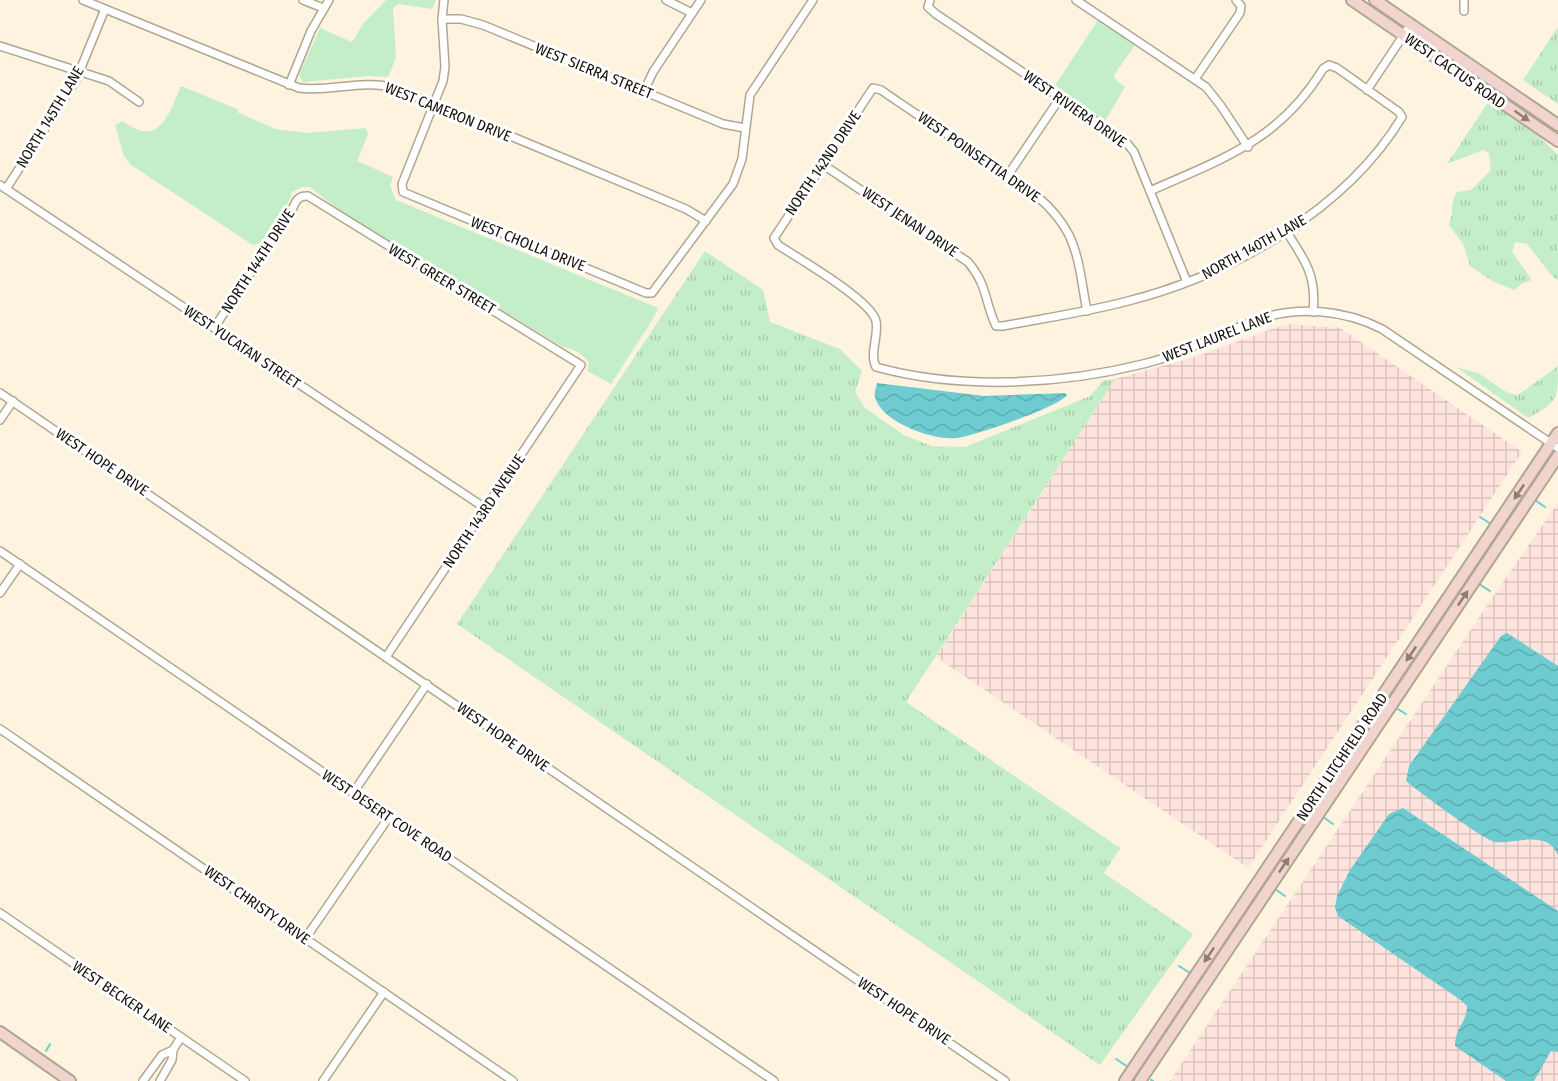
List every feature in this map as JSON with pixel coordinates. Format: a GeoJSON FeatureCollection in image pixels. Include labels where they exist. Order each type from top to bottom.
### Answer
{"type":"FeatureCollection","features":[{"type":"Feature","properties":{"kind":"main road","name":"WEST CACTUS ROAD"},"geometry":{"type":"LineString","coordinates":[[1352,0],[1558,141]]}},
{"type":"Feature","properties":{"kind":"main road","name":"WEST CACTUS ROAD"},"geometry":{"type":"LineString","coordinates":[[1375,0],[1558,125]]}},
{"type":"Feature","properties":{"kind":"main road","name":"NORTH LITCHFIELD ROAD"},"geometry":{"type":"LineString","coordinates":[[1125,1081],[1555,446],[1558,434]]}},
{"type":"Feature","properties":{"kind":"main road","name":"NORTH LITCHFIELD ROAD"},"geometry":{"type":"LineString","coordinates":[[1140,1081],[1558,456]]}},
{"type":"Feature","properties":{"kind":"main road"},"geometry":{"type":"LineString","coordinates":[[1242,906],[1252,913]]}},
{"type":"Feature","properties":{"kind":"main road"},"geometry":{"type":"LineString","coordinates":[[1149,1067],[1149,1054],[1185,1000],[1187,988]]}},
{"type":"Feature","properties":{"kind":"main road"},"geometry":{"type":"LineString","coordinates":[[0,1032],[70,1081]]}},
{"type":"Feature","properties":{"kind":"street","name":"WEST CAMERON DRIVE"},"geometry":{"type":"LineString","coordinates":[[83,0],[290,85],[318,89],[376,84],[395,88],[686,208],[706,221]]}},
{"type":"Feature","properties":{"kind":"street"},"geometry":{"type":"LineString","coordinates":[[303,0],[323,8]]}},
{"type":"Feature","properties":{"kind":"street"},"geometry":{"type":"LineString","coordinates":[[290,85],[311,31],[329,0]]}},
{"type":"Feature","properties":{"kind":"street"},"geometry":{"type":"LineString","coordinates":[[434,105],[445,75],[442,19],[444,0]]}},
{"type":"Feature","properties":{"kind":"street"},"geometry":{"type":"LineString","coordinates":[[666,0],[692,13]]}},
{"type":"Feature","properties":{"kind":"street"},"geometry":{"type":"LineString","coordinates":[[644,92],[653,72],[701,0]]}},
{"type":"Feature","properties":{"kind":"street"},"geometry":{"type":"LineString","coordinates":[[706,221],[737,176],[742,159],[750,95],[813,0]]}},
{"type":"Feature","properties":{"kind":"street"},"geometry":{"type":"LineString","coordinates":[[1076,0],[1195,79],[1213,94],[1248,147]]}},
{"type":"Feature","properties":{"kind":"street"},"geometry":{"type":"LineString","coordinates":[[1464,0],[1464,11]]}},
{"type":"Feature","properties":{"kind":"street"},"geometry":{"type":"LineString","coordinates":[[1195,79],[1240,13],[1239,3]]}},
{"type":"Feature","properties":{"kind":"street","name":"WEST RIVIERA DRIVE"},"geometry":{"type":"LineString","coordinates":[[929,4],[1060,98],[1125,141],[1134,152],[1187,282]]}},
{"type":"Feature","properties":{"kind":"street","name":"NORTH 145TH LANE"},"geometry":{"type":"LineString","coordinates":[[3,187],[61,105],[80,71],[105,9]]}},
{"type":"Feature","properties":{"kind":"street","name":"WEST SIERRA STREET"},"geometry":{"type":"LineString","coordinates":[[442,19],[461,19],[477,23],[723,124],[745,128]]}},
{"type":"Feature","properties":{"kind":"street"},"geometry":{"type":"LineString","coordinates":[[1150,191],[1248,147],[1288,115],[1323,69],[1329,65],[1337,68],[1366,90],[1411,24]]}},
{"type":"Feature","properties":{"kind":"street"},"geometry":{"type":"LineString","coordinates":[[0,46],[109,81],[139,102]]}},
{"type":"Feature","properties":{"kind":"street","name":"NORTH 142ND DRIVE"},"geometry":{"type":"LineString","coordinates":[[873,88],[774,238],[778,244],[869,308],[876,322],[877,337],[872,360],[876,367]]}},
{"type":"Feature","properties":{"kind":"street","name":"WEST POINSETTIA DRIVE"},"geometry":{"type":"LineString","coordinates":[[873,88],[881,90],[1045,202],[1069,236],[1078,262],[1087,311]]}},
{"type":"Feature","properties":{"kind":"street","name":"NORTH 140TH LANE"},"geometry":{"type":"LineString","coordinates":[[996,326],[1087,311],[1129,301],[1187,282],[1231,262],[1286,231],[1320,208],[1355,177],[1380,150],[1402,117],[1399,112],[1366,90]]}},
{"type":"Feature","properties":{"kind":"street"},"geometry":{"type":"LineString","coordinates":[[1008,175],[1060,98]]}},
{"type":"Feature","properties":{"kind":"street","name":"WEST CHOLLA DRIVE"},"geometry":{"type":"LineString","coordinates":[[434,105],[402,184],[403,192],[646,293],[652,293],[706,221]]}},
{"type":"Feature","properties":{"kind":"street","name":"WEST JENAN DRIVE"},"geometry":{"type":"LineString","coordinates":[[822,164],[968,262],[981,278],[996,326]]}},
{"type":"Feature","properties":{"kind":"street","name":"WEST YUCATAN STREET"},"geometry":{"type":"LineString","coordinates":[[3,187],[485,508]]}},
{"type":"Feature","properties":{"kind":"street","name":"NORTH 144TH DRIVE"},"geometry":{"type":"LineString","coordinates":[[214,328],[291,212],[297,199],[303,195]]}},
{"type":"Feature","properties":{"kind":"street","name":"WEST GREER STREET"},"geometry":{"type":"LineString","coordinates":[[303,195],[312,197],[322,206],[581,365]]}},
{"type":"Feature","properties":{"kind":"street"},"geometry":{"type":"LineString","coordinates":[[1286,231],[1312,277],[1313,312]]}},
{"type":"Feature","properties":{"kind":"street","name":"WEST LAUREL LANE"},"geometry":{"type":"LineString","coordinates":[[876,367],[942,379],[969,381],[1024,381],[1071,377],[1120,369],[1183,352],[1258,319],[1278,314],[1328,312],[1354,318],[1382,329],[1555,446]]}},
{"type":"Feature","properties":{"kind":"street","name":"NORTH 143RD AVENUE"},"geometry":{"type":"LineString","coordinates":[[386,657],[581,365]]}},
{"type":"Feature","properties":{"kind":"street","name":"WEST HOPE DRIVE"},"geometry":{"type":"LineString","coordinates":[[0,393],[1005,1081]]}},
{"type":"Feature","properties":{"kind":"street"},"geometry":{"type":"LineString","coordinates":[[0,420],[13,401]]}},
{"type":"Feature","properties":{"kind":"street","name":"WEST DESERT COVE ROAD"},"geometry":{"type":"LineString","coordinates":[[0,551],[774,1081]]}},
{"type":"Feature","properties":{"kind":"street"},"geometry":{"type":"LineString","coordinates":[[0,593],[20,564]]}},
{"type":"Feature","properties":{"kind":"street"},"geometry":{"type":"LineString","coordinates":[[353,793],[427,684]]}},
{"type":"Feature","properties":{"kind":"street","name":"WEST CHRISTY DRIVE"},"geometry":{"type":"LineString","coordinates":[[1,732],[513,1081]]}},
{"type":"Feature","properties":{"kind":"street"},"geometry":{"type":"LineString","coordinates":[[305,939],[389,818]]}},
{"type":"Feature","properties":{"kind":"street","name":"WEST BECKER LANE"},"geometry":{"type":"LineString","coordinates":[[0,913],[245,1081]]}},
{"type":"Feature","properties":{"kind":"street"},"geometry":{"type":"LineString","coordinates":[[323,1081],[384,992]]}},
{"type":"Feature","properties":{"kind":"street"},"geometry":{"type":"LineString","coordinates":[[143,1081],[162,1055],[172,1050],[181,1037]]}},
{"type":"Feature","properties":{"kind":"street"},"geometry":{"type":"LineString","coordinates":[[160,1081],[172,1060],[172,1050]]}},
{"type":"Feature","properties":{"kind":"shaded area"},"geometry":{"type":"Polygon","coordinates":[[[1286,324],[1340,328],[1522,452],[1248,868],[936,657],[1115,379],[1195,357],[1286,324]]]}},
{"type":"Feature","properties":{"kind":"shaded area"},"geometry":{"type":"Polygon","coordinates":[[[1558,503],[1558,1081],[1170,1081],[1490,601],[1558,503]]]}},
{"type":"Feature","properties":{"kind":"green space"},"geometry":{"type":"Polygon","coordinates":[[[386,0],[436,0],[432,9],[398,4],[393,8],[396,58],[388,77],[369,76],[303,82],[299,75],[320,28],[352,42],[363,24],[386,0]]]}},
{"type":"Feature","properties":{"kind":"green space"},"geometry":{"type":"Polygon","coordinates":[[[1098,20],[1135,45],[1114,75],[1116,80],[1125,87],[1105,121],[1054,87],[1098,20]]]}},
{"type":"Feature","properties":{"kind":"green space"},"geometry":{"type":"Polygon","coordinates":[[[1558,27],[1558,104],[1523,80],[1558,27]]]}},
{"type":"Feature","properties":{"kind":"green space"},"geometry":{"type":"Polygon","coordinates":[[[181,86],[239,110],[237,112],[275,129],[307,133],[366,128],[368,134],[357,161],[393,177],[390,186],[396,200],[658,308],[653,319],[611,384],[587,371],[589,362],[579,353],[561,346],[342,213],[310,187],[302,187],[292,192],[284,215],[265,242],[253,245],[131,165],[124,156],[115,125],[123,121],[135,129],[154,130],[167,117],[181,86]]]}},
{"type":"Feature","properties":{"kind":"green space"},"geometry":{"type":"Polygon","coordinates":[[[1489,101],[1538,135],[1558,155],[1558,280],[1553,277],[1527,244],[1515,242],[1512,252],[1532,280],[1514,290],[1494,282],[1470,266],[1463,244],[1449,225],[1457,192],[1471,190],[1491,170],[1489,153],[1483,150],[1447,164],[1489,101]]]}},
{"type":"Feature","properties":{"kind":"green space"},"geometry":{"type":"Polygon","coordinates":[[[705,251],[763,290],[770,322],[840,349],[862,371],[855,392],[865,408],[904,435],[931,446],[965,447],[1090,396],[1103,381],[1115,379],[906,702],[1120,848],[1104,873],[1193,934],[1100,1065],[457,624],[705,251]]]}},
{"type":"Feature","properties":{"kind":"green space"},"geometry":{"type":"Polygon","coordinates":[[[1558,366],[1558,386],[1554,398],[1545,408],[1528,418],[1456,367],[1478,373],[1508,393],[1518,395],[1558,366]]]}},
{"type":"Feature","properties":{"kind":"water"},"geometry":{"type":"Polygon","coordinates":[[[877,383],[984,396],[1065,393],[1067,395],[1049,406],[997,427],[957,438],[947,438],[922,433],[897,422],[879,406],[875,397],[877,383]]]}},
{"type":"Feature","properties":{"kind":"water"},"geometry":{"type":"Polygon","coordinates":[[[1507,633],[1558,666],[1558,855],[1553,847],[1539,840],[1495,842],[1478,833],[1406,781],[1409,766],[1501,636],[1507,633]]]}},
{"type":"Feature","properties":{"kind":"water"},"geometry":{"type":"Polygon","coordinates":[[[1403,808],[1558,911],[1558,1052],[1551,1051],[1534,1081],[1506,1081],[1455,1046],[1467,1006],[1338,916],[1335,907],[1337,896],[1350,870],[1389,814],[1403,808]]]}},
{"type":"Feature","properties":{"kind":"waterway"},"geometry":{"type":"LineString","coordinates":[[1535,500],[1545,507]]}},
{"type":"Feature","properties":{"kind":"waterway"},"geometry":{"type":"LineString","coordinates":[[1480,517],[1491,524]]}},
{"type":"Feature","properties":{"kind":"waterway"},"geometry":{"type":"LineString","coordinates":[[1479,584],[1490,591]]}},
{"type":"Feature","properties":{"kind":"waterway"},"geometry":{"type":"LineString","coordinates":[[1396,708],[1406,714]]}},
{"type":"Feature","properties":{"kind":"waterway"},"geometry":{"type":"LineString","coordinates":[[1323,817],[1333,824]]}},
{"type":"Feature","properties":{"kind":"waterway"},"geometry":{"type":"LineString","coordinates":[[1275,889],[1285,896]]}},
{"type":"Feature","properties":{"kind":"waterway"},"geometry":{"type":"LineString","coordinates":[[1179,966],[1190,973]]}},
{"type":"Feature","properties":{"kind":"waterway"},"geometry":{"type":"LineString","coordinates":[[46,1051],[50,1044]]}},
{"type":"Feature","properties":{"kind":"waterway"},"geometry":{"type":"LineString","coordinates":[[1116,1059],[1128,1067]]}}]}
